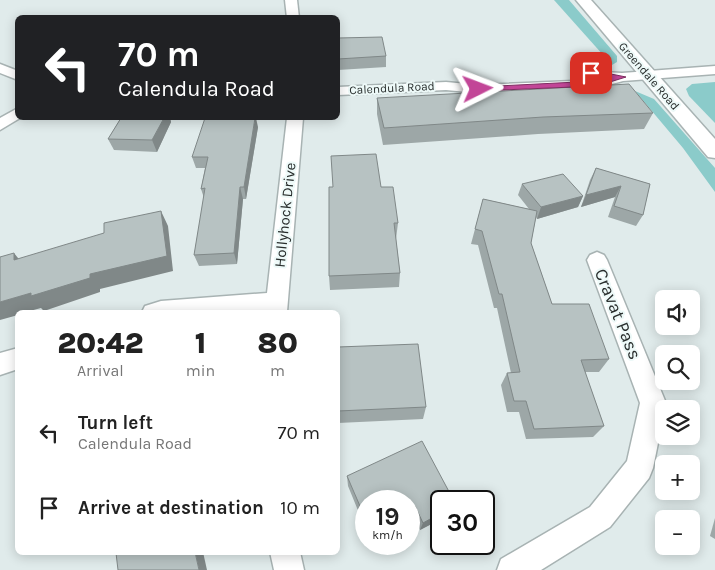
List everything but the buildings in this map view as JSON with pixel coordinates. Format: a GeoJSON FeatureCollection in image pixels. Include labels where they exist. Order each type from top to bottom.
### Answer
{"type":"FeatureCollection","features":[{"type":"Feature","properties":{"kind":"street"},"geometry":{"type":"LineString","coordinates":[[290,0],[292,15]]}},
{"type":"Feature","properties":{"kind":"street","name":"Greendale Road"},"geometry":{"type":"LineString","coordinates":[[583,0],[715,152]]}},
{"type":"Feature","properties":{"kind":"street"},"geometry":{"type":"LineString","coordinates":[[0,68],[15,75]]}},
{"type":"Feature","properties":{"kind":"street","name":"Calendula Road"},"geometry":{"type":"LineString","coordinates":[[340,91],[446,86],[478,89],[597,84],[622,77],[715,70]]}},
{"type":"Feature","properties":{"kind":"street"},"geometry":{"type":"LineString","coordinates":[[0,125],[15,114]]}},
{"type":"Feature","properties":{"kind":"street","name":"Hollyhock Drive"},"geometry":{"type":"LineString","coordinates":[[277,307],[295,120]]}},
{"type":"Feature","properties":{"kind":"street","name":"Cravat Pass"},"geometry":{"type":"LineString","coordinates":[[512,570],[600,517],[640,468],[653,403],[597,260]]}},
{"type":"Feature","properties":{"kind":"street"},"geometry":{"type":"LineString","coordinates":[[161,310],[277,307]]}},
{"type":"Feature","properties":{"kind":"street"},"geometry":{"type":"LineString","coordinates":[[0,364],[15,359]]}},
{"type":"Feature","properties":{"kind":"street"},"geometry":{"type":"LineString","coordinates":[[286,555],[289,570]]}},
{"type":"Feature","properties":{"kind":"shaded area"},"geometry":{"type":"Polygon","coordinates":[[[554,0],[569,0],[617,56],[617,62],[612,65],[554,0]]]}},
{"type":"Feature","properties":{"kind":"shaded area"},"geometry":{"type":"Polygon","coordinates":[[[715,82],[715,123],[689,96],[686,89],[692,84],[715,82]]]}},
{"type":"Feature","properties":{"kind":"shaded area"},"geometry":{"type":"Polygon","coordinates":[[[635,91],[654,99],[715,168],[715,192],[683,148],[635,91]]]}},
{"type":"Feature","properties":{"kind":"route"},"geometry":{"type":"LineString","coordinates":[[478,89],[597,84],[622,77],[591,73]]}}]}
